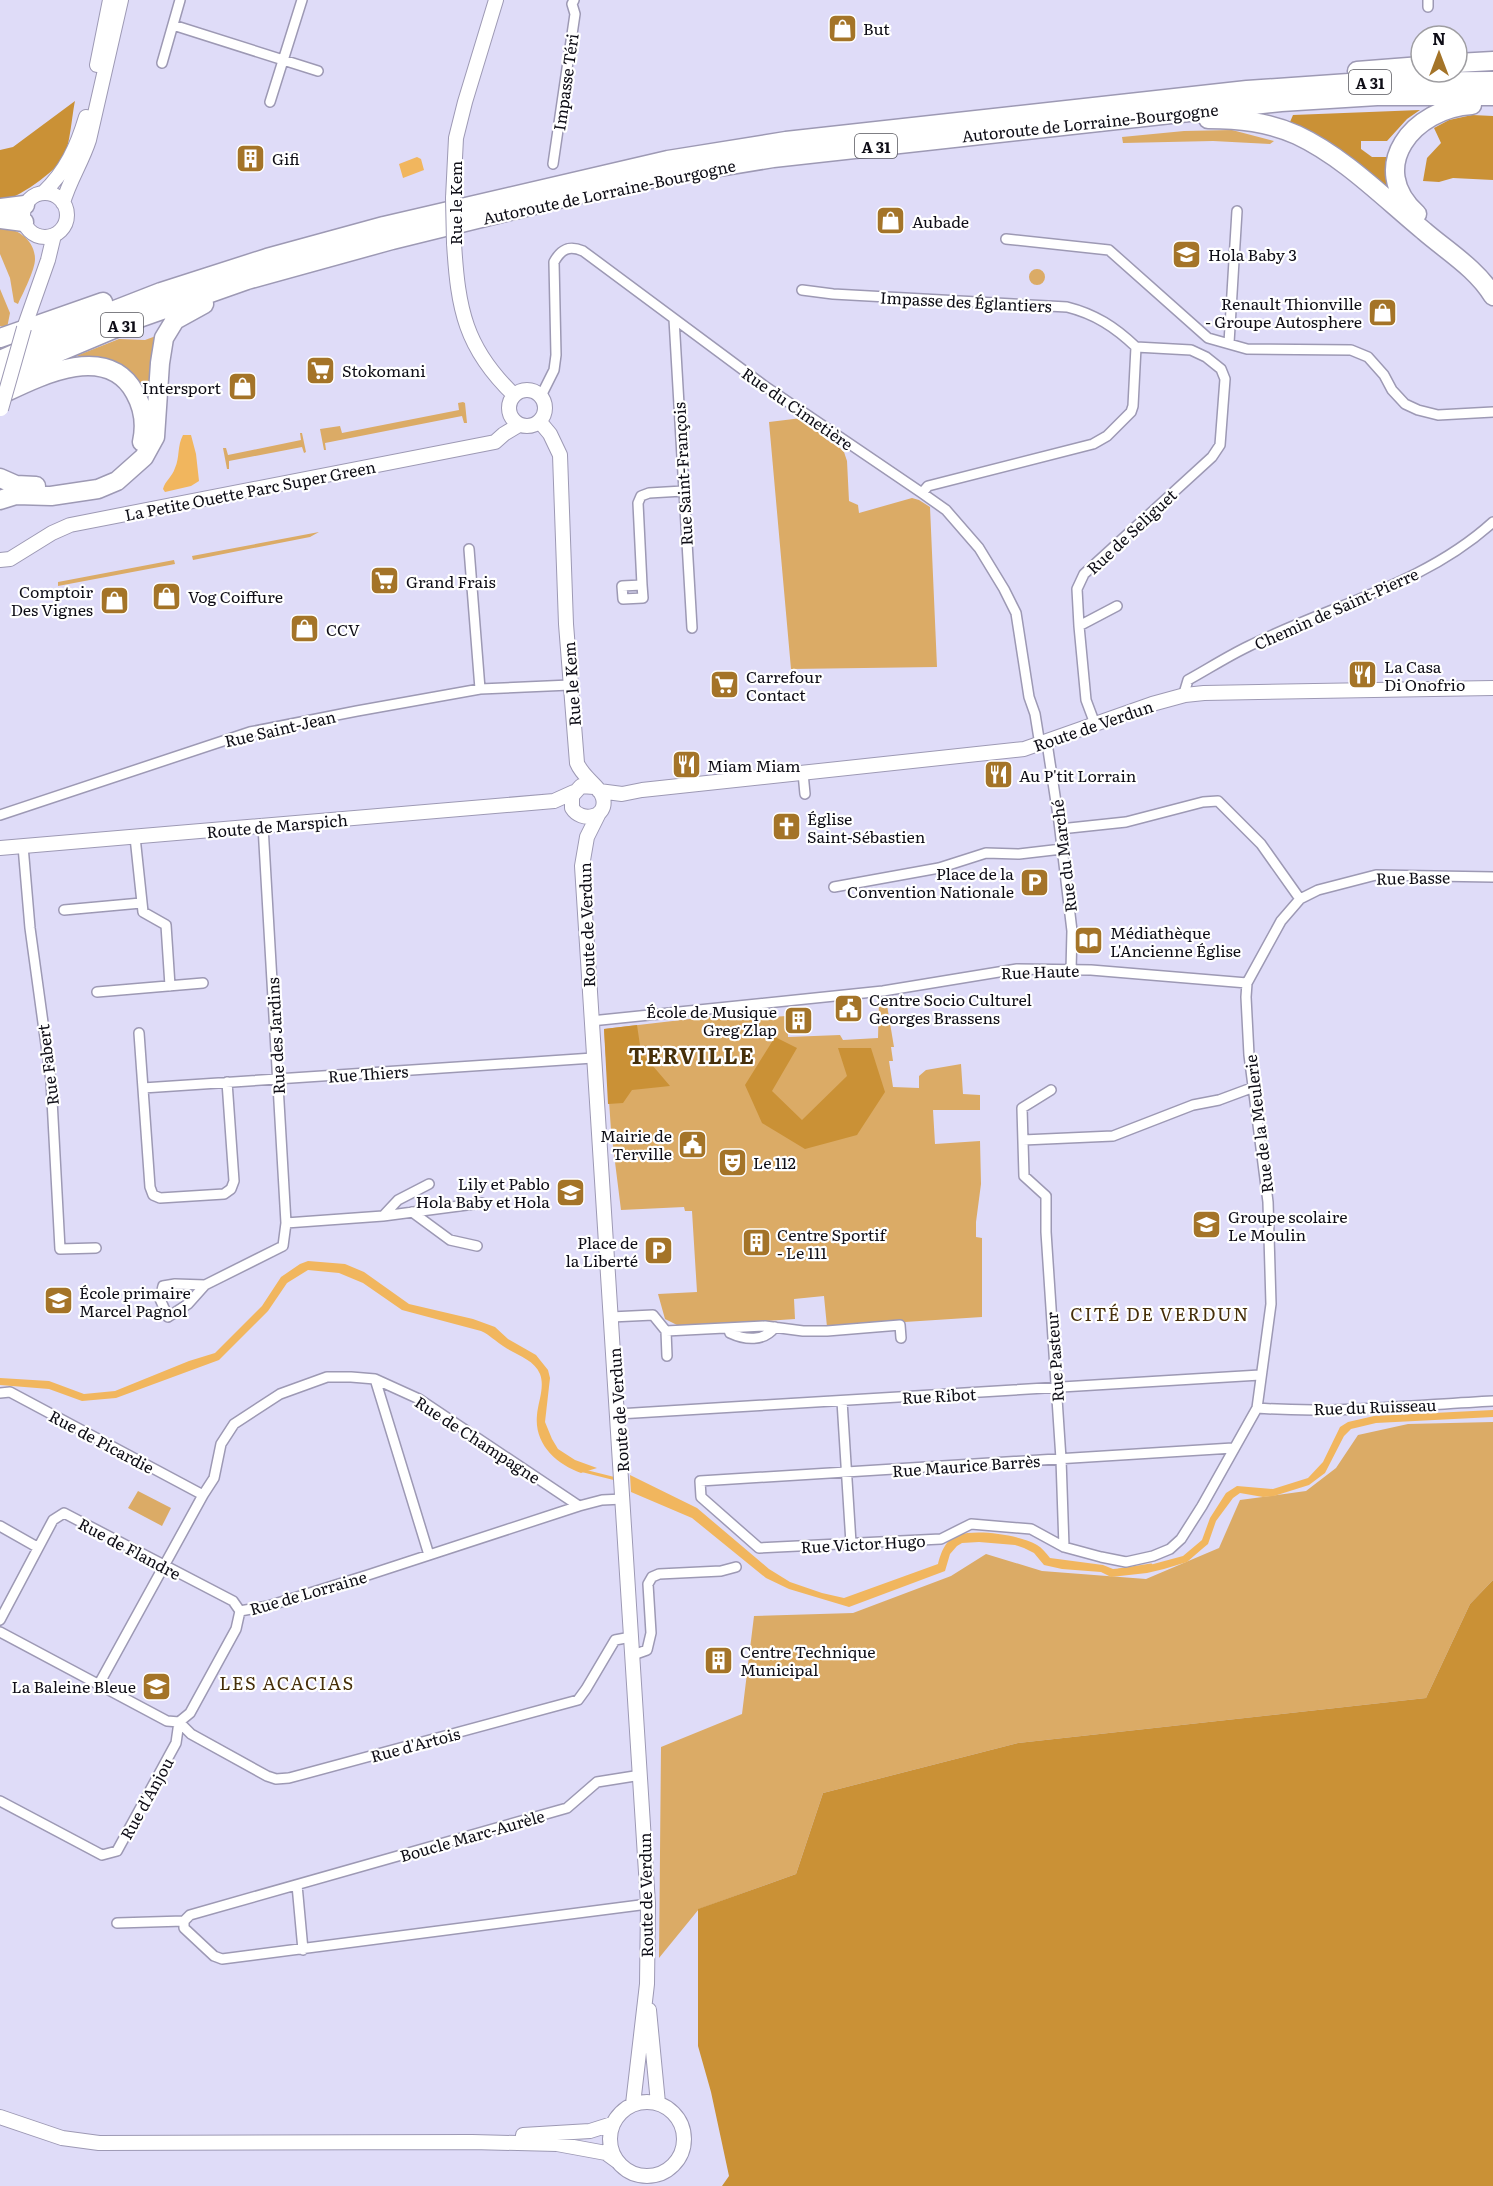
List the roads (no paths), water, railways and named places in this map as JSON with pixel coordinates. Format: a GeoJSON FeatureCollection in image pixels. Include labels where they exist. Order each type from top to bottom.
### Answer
{"type":"FeatureCollection","features":[{"type":"Feature","properties":{"kind":"highway"},"geometry":{"type":"LineString","coordinates":[[1469,62],[1493,61]]}},
{"type":"Feature","properties":{"kind":"highway"},"geometry":{"type":"LineString","coordinates":[[1247,90],[1266,81],[1409,67]]}},
{"type":"Feature","properties":{"kind":"highway","name":"Autoroute de Lorraine-Bourgogne"},"geometry":{"type":"LineString","coordinates":[[0,360],[102,315],[227,270],[395,224],[627,169],[702,154],[786,141],[1247,90],[1363,82],[1493,81]]}},
{"type":"Feature","properties":{"kind":"highway","name":"Autoroute de Lorraine-Bourgogne"},"geometry":{"type":"LineString","coordinates":[[0,377],[142,316],[247,280],[414,234],[670,175],[773,158],[1314,99],[1377,96],[1493,96]]}},
{"type":"Feature","properties":{"kind":"highway"},"geometry":{"type":"LineString","coordinates":[[1493,103],[1455,106],[1425,119],[1406,139],[1398,157],[1395,174],[1405,201],[1414,212],[1466,256],[1493,275]]}},
{"type":"Feature","properties":{"kind":"highway"},"geometry":{"type":"LineString","coordinates":[[1083,123],[1126,124],[1200,119],[1239,120],[1266,125],[1296,135],[1327,153],[1358,176],[1476,274],[1493,296]]}},
{"type":"Feature","properties":{"kind":"highway"},"geometry":{"type":"LineString","coordinates":[[0,208],[29,221]]}},
{"type":"Feature","properties":{"kind":"highway"},"geometry":{"type":"LineString","coordinates":[[0,219],[29,221]]}},
{"type":"Feature","properties":{"kind":"highway"},"geometry":{"type":"LineString","coordinates":[[0,338],[206,268],[227,270]]}},
{"type":"Feature","properties":{"kind":"highway"},"geometry":{"type":"LineString","coordinates":[[0,500],[16,495],[51,496],[98,489],[117,481],[128,473],[144,457],[155,437],[164,338],[175,320],[247,280]]}},
{"type":"Feature","properties":{"kind":"highway"},"geometry":{"type":"LineString","coordinates":[[0,405],[33,380],[78,365],[95,366],[118,373],[133,389],[143,408],[144,431],[140,450],[128,473]]}},
{"type":"Feature","properties":{"kind":"highway"},"geometry":{"type":"LineString","coordinates":[[0,478],[16,485],[55,487],[76,492]]}},
{"type":"Feature","properties":{"kind":"main road"},"geometry":{"type":"LineString","coordinates":[[43,193],[58,178],[80,138],[110,0]]}},
{"type":"Feature","properties":{"kind":"main road"},"geometry":{"type":"LineString","coordinates":[[63,203],[67,186],[83,157],[89,140],[121,0]]}},
{"type":"Feature","properties":{"kind":"main road","name":"Rue le Kem"},"geometry":{"type":"LineString","coordinates":[[496,0],[456,138],[453,198],[454,243],[459,295],[467,328],[477,352],[489,369],[514,395]]}},
{"type":"Feature","properties":{"kind":"main road"},"geometry":{"type":"LineString","coordinates":[[0,405],[48,260],[54,235],[65,223],[67,212],[63,203],[55,195],[43,193],[36,195],[29,221],[41,252],[42,273]]}},
{"type":"Feature","properties":{"kind":"main road"},"geometry":{"type":"LineString","coordinates":[[29,221],[43,237],[54,235]]}},
{"type":"Feature","properties":{"kind":"main road"},"geometry":{"type":"LineString","coordinates":[[525,390],[536,392],[541,396],[545,412],[540,422],[530,427],[515,421],[509,406],[514,395],[525,390]]}},
{"type":"Feature","properties":{"kind":"main road","name":"La Petite Ouette Parc Super Green"},"geometry":{"type":"LineString","coordinates":[[0,560],[10,559],[52,532],[70,525],[479,446],[495,442],[515,421]]}},
{"type":"Feature","properties":{"kind":"main road","name":"Rue le Kem"},"geometry":{"type":"LineString","coordinates":[[540,422],[550,434],[560,455],[570,686],[577,763],[580,772],[575,790]]}},
{"type":"Feature","properties":{"kind":"main road"},"geometry":{"type":"LineString","coordinates":[[0,485],[0,493]]}},
{"type":"Feature","properties":{"kind":"main road","name":"Route de Verdun"},"geometry":{"type":"LineString","coordinates":[[597,789],[622,794],[1024,749],[1185,695],[1216,692],[1493,688]]}},
{"type":"Feature","properties":{"kind":"main road"},"geometry":{"type":"LineString","coordinates":[[580,772],[597,789],[603,799],[601,810],[590,818],[576,812],[571,800],[575,790],[585,785],[597,789]]}},
{"type":"Feature","properties":{"kind":"main road","name":"Route de Marspich"},"geometry":{"type":"LineString","coordinates":[[0,848],[554,801],[575,790]]}},
{"type":"Feature","properties":{"kind":"main road","name":"Route de Verdun"},"geometry":{"type":"LineString","coordinates":[[622,794],[601,810],[587,837],[582,866],[648,1904],[647,1984],[633,2104]]}},
{"type":"Feature","properties":{"kind":"main road","name":"Route de Marspich"},"geometry":{"type":"LineString","coordinates":[[554,801],[576,812]]}},
{"type":"Feature","properties":{"kind":"main road","name":"Route de Verdun"},"geometry":{"type":"LineString","coordinates":[[576,812],[587,837]]}},
{"type":"Feature","properties":{"kind":"main road","name":"Route de Verdun"},"geometry":{"type":"LineString","coordinates":[[647,1984],[658,2103]]}},
{"type":"Feature","properties":{"kind":"main road"},"geometry":{"type":"LineString","coordinates":[[0,2117],[62,2138],[99,2143],[557,2144],[606,2153],[617,2160],[635,2180],[643,2175],[659,2180],[678,2159],[682,2149],[684,2137],[682,2126],[676,2116],[668,2108],[658,2103],[645,2101],[624,2109],[612,2124],[609,2143],[617,2160]]}},
{"type":"Feature","properties":{"kind":"main road"},"geometry":{"type":"LineString","coordinates":[[405,2143],[471,2137],[590,2132],[612,2124]]}},
{"type":"Feature","properties":{"kind":"street"},"geometry":{"type":"LineString","coordinates":[[162,63],[180,0]]}},
{"type":"Feature","properties":{"kind":"street"},"geometry":{"type":"LineString","coordinates":[[270,102],[302,0]]}},
{"type":"Feature","properties":{"kind":"street","name":"Impasse Téri"},"geometry":{"type":"LineString","coordinates":[[553,164],[575,14],[571,1]]}},
{"type":"Feature","properties":{"kind":"street"},"geometry":{"type":"LineString","coordinates":[[173,26],[318,71]]}},
{"type":"Feature","properties":{"kind":"street"},"geometry":{"type":"LineString","coordinates":[[1229,343],[1237,211]]}},
{"type":"Feature","properties":{"kind":"street"},"geometry":{"type":"LineString","coordinates":[[1006,239],[1109,250],[1208,338],[1247,349],[1351,350],[1368,357],[1405,404],[1418,410],[1438,415],[1493,412]]}},
{"type":"Feature","properties":{"kind":"street","name":"Rue du Cimetière"},"geometry":{"type":"LineString","coordinates":[[541,396],[554,370],[556,355],[554,262],[558,253],[574,247],[782,399],[946,510],[979,548],[1016,613],[1029,697],[1044,744]]}},
{"type":"Feature","properties":{"kind":"street","name":"Impasse des Églantiers"},"geometry":{"type":"LineString","coordinates":[[802,290],[833,294],[1067,307],[1083,310],[1103,320],[1137,347]]}},
{"type":"Feature","properties":{"kind":"street","name":"Rue Saint-François"},"geometry":{"type":"LineString","coordinates":[[674,320],[682,491],[692,628]]}},
{"type":"Feature","properties":{"kind":"street"},"geometry":{"type":"LineString","coordinates":[[922,493],[928,486],[1099,441],[1128,416],[1133,406],[1137,347]]}},
{"type":"Feature","properties":{"kind":"street","name":"Rue de Seliguet"},"geometry":{"type":"LineString","coordinates":[[1095,724],[1086,700],[1077,589],[1084,574],[1216,452],[1220,445],[1225,387],[1221,369],[1206,357],[1191,350],[1137,347]]}},
{"type":"Feature","properties":{"kind":"street"},"geometry":{"type":"LineString","coordinates":[[642,585],[638,503],[641,496],[682,491]]}},
{"type":"Feature","properties":{"kind":"street","name":"Chemin de Saint-Pierre"},"geometry":{"type":"LineString","coordinates":[[1185,695],[1188,680],[1249,646],[1433,566],[1472,542],[1493,522]]}},
{"type":"Feature","properties":{"kind":"street"},"geometry":{"type":"LineString","coordinates":[[470,549],[480,689]]}},
{"type":"Feature","properties":{"kind":"street"},"geometry":{"type":"LineString","coordinates":[[1079,626],[1117,606]]}},
{"type":"Feature","properties":{"kind":"street","name":"Rue Saint-Jean"},"geometry":{"type":"LineString","coordinates":[[0,815],[250,732],[480,689],[570,686]]}},
{"type":"Feature","properties":{"kind":"street","name":"Rue du Marché"},"geometry":{"type":"LineString","coordinates":[[1044,744],[1060,829],[1072,931],[1071,970]]}},
{"type":"Feature","properties":{"kind":"street"},"geometry":{"type":"LineString","coordinates":[[803,773],[805,794]]}},
{"type":"Feature","properties":{"kind":"street"},"geometry":{"type":"LineString","coordinates":[[1060,829],[1126,822],[1203,802],[1218,801],[1260,844],[1300,899],[1281,921],[1247,983]]}},
{"type":"Feature","properties":{"kind":"street","name":"Rue des Jardins"},"geometry":{"type":"LineString","coordinates":[[205,1285],[283,1246],[286,1223],[263,826]]}},
{"type":"Feature","properties":{"kind":"street"},"geometry":{"type":"LineString","coordinates":[[135,837],[142,912],[166,925],[170,986]]}},
{"type":"Feature","properties":{"kind":"street","name":"Rue Fabert"},"geometry":{"type":"LineString","coordinates":[[23,846],[30,928],[51,1081],[60,1249],[96,1248]]}},
{"type":"Feature","properties":{"kind":"street"},"geometry":{"type":"LineString","coordinates":[[834,887],[939,868],[986,854],[1019,854],[1062,849]]}},
{"type":"Feature","properties":{"kind":"street","name":"Rue Basse"},"geometry":{"type":"LineString","coordinates":[[1300,899],[1318,890],[1376,875],[1493,877]]}},
{"type":"Feature","properties":{"kind":"street"},"geometry":{"type":"LineString","coordinates":[[64,910],[141,903]]}},
{"type":"Feature","properties":{"kind":"street","name":"Rue Haute"},"geometry":{"type":"LineString","coordinates":[[591,1021],[883,991],[1017,969],[1071,970],[1247,983]]}},
{"type":"Feature","properties":{"kind":"street"},"geometry":{"type":"LineString","coordinates":[[97,992],[203,983]]}},
{"type":"Feature","properties":{"kind":"street","name":"Rue de la Meulerie"},"geometry":{"type":"LineString","coordinates":[[1247,983],[1248,1042],[1268,1202],[1271,1304],[1257,1408]]}},
{"type":"Feature","properties":{"kind":"street"},"geometry":{"type":"LineString","coordinates":[[139,1033],[150,1187],[153,1195],[160,1198],[224,1194],[231,1189],[234,1181],[227,1082]]}},
{"type":"Feature","properties":{"kind":"street","name":"Rue Thiers"},"geometry":{"type":"LineString","coordinates":[[142,1088],[593,1058]]}},
{"type":"Feature","properties":{"kind":"street"},"geometry":{"type":"LineString","coordinates":[[1051,1090],[1023,1108],[1023,1140],[1113,1136],[1193,1105],[1219,1100],[1254,1087]]}},
{"type":"Feature","properties":{"kind":"street","name":"Rue Pasteur"},"geometry":{"type":"LineString","coordinates":[[1023,1140],[1024,1176],[1046,1196],[1046,1232],[1061,1459],[1064,1547]]}},
{"type":"Feature","properties":{"kind":"street"},"geometry":{"type":"LineString","coordinates":[[382,1216],[398,1200],[429,1184]]}},
{"type":"Feature","properties":{"kind":"street"},"geometry":{"type":"LineString","coordinates":[[286,1223],[382,1216],[482,1203]]}},
{"type":"Feature","properties":{"kind":"street"},"geometry":{"type":"LineString","coordinates":[[412,1212],[450,1240],[477,1246]]}},
{"type":"Feature","properties":{"kind":"street"},"geometry":{"type":"LineString","coordinates":[[205,1285],[188,1304],[168,1317],[160,1299],[163,1286],[205,1285]]}},
{"type":"Feature","properties":{"kind":"street"},"geometry":{"type":"LineString","coordinates":[[612,1317],[653,1315],[666,1331],[667,1356]]}},
{"type":"Feature","properties":{"kind":"street"},"geometry":{"type":"LineString","coordinates":[[666,1331],[775,1327],[815,1331],[900,1325],[901,1338]]}},
{"type":"Feature","properties":{"kind":"street","name":"Rue Ribot"},"geometry":{"type":"LineString","coordinates":[[618,1414],[1260,1375]]}},
{"type":"Feature","properties":{"kind":"street","name":"Rue de Champagne"},"geometry":{"type":"LineString","coordinates":[[99,1684],[214,1478],[221,1444],[234,1424],[280,1394],[327,1377],[375,1379],[419,1399],[579,1506]]}},
{"type":"Feature","properties":{"kind":"street"},"geometry":{"type":"LineString","coordinates":[[375,1379],[429,1555]]}},
{"type":"Feature","properties":{"kind":"street","name":"Rue de Picardie"},"geometry":{"type":"LineString","coordinates":[[0,1393],[10,1392],[203,1495]]}},
{"type":"Feature","properties":{"kind":"street"},"geometry":{"type":"LineString","coordinates":[[842,1401],[850,1543]]}},
{"type":"Feature","properties":{"kind":"street","name":"Rue du Ruisseau"},"geometry":{"type":"LineString","coordinates":[[1257,1408],[1282,1410],[1493,1401]]}},
{"type":"Feature","properties":{"kind":"street","name":"Rue Victor Hugo"},"geometry":{"type":"LineString","coordinates":[[700,1481],[701,1497],[759,1548],[941,1539],[971,1524],[1031,1529],[1064,1547],[1126,1562],[1153,1556],[1170,1548],[1181,1539],[1257,1408]]}},
{"type":"Feature","properties":{"kind":"street","name":"Rue Maurice Barrès"},"geometry":{"type":"LineString","coordinates":[[700,1481],[1233,1448]]}},
{"type":"Feature","properties":{"kind":"street","name":"Rue de Lorraine"},"geometry":{"type":"LineString","coordinates":[[179,1722],[190,1713],[236,1629],[240,1611],[268,1606],[579,1506],[602,1500],[623,1499]]}},
{"type":"Feature","properties":{"kind":"street","name":"Rue de Flandre"},"geometry":{"type":"LineString","coordinates":[[0,1620],[53,1520],[64,1514],[233,1601],[240,1611]]}},
{"type":"Feature","properties":{"kind":"street"},"geometry":{"type":"LineString","coordinates":[[0,1526],[37,1547]]}},
{"type":"Feature","properties":{"kind":"street"},"geometry":{"type":"LineString","coordinates":[[633,1655],[647,1650],[651,1633],[648,1584],[652,1577],[659,1574],[721,1571],[736,1567]]}},
{"type":"Feature","properties":{"kind":"street","name":"Rue d'Artois"},"geometry":{"type":"LineString","coordinates":[[0,1632],[167,1721],[179,1722],[191,1734],[276,1779],[289,1778],[578,1700],[615,1640],[631,1637]]}},
{"type":"Feature","properties":{"kind":"street","name":"Rue d'Anjou"},"geometry":{"type":"LineString","coordinates":[[0,1801],[102,1855],[117,1851],[176,1743],[179,1722]]}},
{"type":"Feature","properties":{"kind":"street","name":"Boucle Marc-Aurèle"},"geometry":{"type":"LineString","coordinates":[[117,1923],[184,1922],[190,1915],[567,1808],[597,1782],[640,1776]]}},
{"type":"Feature","properties":{"kind":"street"},"geometry":{"type":"LineString","coordinates":[[297,1885],[303,1950]]}},
{"type":"Feature","properties":{"kind":"street"},"geometry":{"type":"LineString","coordinates":[[184,1922],[184,1928],[214,1956],[222,1959],[648,1904]]}},
{"type":"Feature","properties":{"kind":"waterway"},"geometry":{"type":"LineString","coordinates":[[584,1471],[616,1479]]}},
{"type":"Feature","properties":{"kind":"waterway"},"geometry":{"type":"LineString","coordinates":[[1119,1570],[1151,1565]]}},
{"type":"Feature","properties":{"kind":"place","name":"But"},"geometry":{"type":"Point","coordinates":[842,28]}},
{"type":"Feature","properties":{"kind":"place","name":"Gifi"},"geometry":{"type":"Point","coordinates":[251,158]}},
{"type":"Feature","properties":{"kind":"place","name":"Aubade"},"geometry":{"type":"Point","coordinates":[891,221]}},
{"type":"Feature","properties":{"kind":"place","name":"Hola Baby 3"},"geometry":{"type":"Point","coordinates":[1187,254]}},
{"type":"Feature","properties":{"kind":"place","name":"Renault Thionville - Groupe Autosphere"},"geometry":{"type":"Point","coordinates":[1383,312]}},
{"type":"Feature","properties":{"kind":"place","name":"Stokomani"},"geometry":{"type":"Point","coordinates":[321,370]}},
{"type":"Feature","properties":{"kind":"place","name":"Intersport"},"geometry":{"type":"Point","coordinates":[242,387]}},
{"type":"Feature","properties":{"kind":"place","name":"Grand Frais"},"geometry":{"type":"Point","coordinates":[385,581]}},
{"type":"Feature","properties":{"kind":"place","name":"Vog Coiffure"},"geometry":{"type":"Point","coordinates":[167,596]}},
{"type":"Feature","properties":{"kind":"place","name":"Comptoir Des Vignes"},"geometry":{"type":"Point","coordinates":[114,600]}},
{"type":"Feature","properties":{"kind":"place","name":"CCV"},"geometry":{"type":"Point","coordinates":[305,629]}},
{"type":"Feature","properties":{"kind":"place","name":"La Casa Di Onofrio"},"geometry":{"type":"Point","coordinates":[1363,675]}},
{"type":"Feature","properties":{"kind":"place","name":"Carrefour Contact"},"geometry":{"type":"Point","coordinates":[725,685]}},
{"type":"Feature","properties":{"kind":"place","name":"Miam Miam"},"geometry":{"type":"Point","coordinates":[686,765]}},
{"type":"Feature","properties":{"kind":"place","name":"Au P'tit Lorrain"},"geometry":{"type":"Point","coordinates":[998,775]}},
{"type":"Feature","properties":{"kind":"place","name":"Église Saint-Sébastien"},"geometry":{"type":"Point","coordinates":[786,827]}},
{"type":"Feature","properties":{"kind":"place","name":"Place de la Convention Nationale"},"geometry":{"type":"Point","coordinates":[1035,882]}},
{"type":"Feature","properties":{"kind":"place","name":"Médiathèque L'Ancienne Église"},"geometry":{"type":"Point","coordinates":[1089,941]}},
{"type":"Feature","properties":{"kind":"place","name":"Centre Socio Culturel Georges Brassens"},"geometry":{"type":"Point","coordinates":[848,1008]}},
{"type":"Feature","properties":{"kind":"place","name":"École de Musique Greg Zlap"},"geometry":{"type":"Point","coordinates":[798,1020]}},
{"type":"Feature","properties":{"kind":"place","name":"Mairie de Terville"},"geometry":{"type":"Point","coordinates":[693,1144]}},
{"type":"Feature","properties":{"kind":"place","name":"Le 112"},"geometry":{"type":"Point","coordinates":[732,1162]}},
{"type":"Feature","properties":{"kind":"place","name":"Lily et Pablo Hola Baby et Hola"},"geometry":{"type":"Point","coordinates":[571,1192]}},
{"type":"Feature","properties":{"kind":"place","name":"Groupe scolaire Le Moulin"},"geometry":{"type":"Point","coordinates":[1207,1225]}},
{"type":"Feature","properties":{"kind":"place","name":"Centre Sportif - Le 111"},"geometry":{"type":"Point","coordinates":[756,1243]}},
{"type":"Feature","properties":{"kind":"place","name":"Place de la Liberté"},"geometry":{"type":"Point","coordinates":[659,1251]}},
{"type":"Feature","properties":{"kind":"place","name":"École primaire Marcel Pagnol"},"geometry":{"type":"Point","coordinates":[58,1301]}},
{"type":"Feature","properties":{"kind":"place","name":"Centre Technique Municipal"},"geometry":{"type":"Point","coordinates":[719,1660]}},
{"type":"Feature","properties":{"kind":"place","name":"La Baleine Bleue"},"geometry":{"type":"Point","coordinates":[157,1686]}},
{"type":"Feature","properties":{"kind":"district","name":"TERVILLE"},"geometry":{"type":"Point","coordinates":[692,1054]}},
{"type":"Feature","properties":{"kind":"district","name":"CITÉ DE VERDUN"},"geometry":{"type":"Point","coordinates":[1160,1313]}},
{"type":"Feature","properties":{"kind":"district","name":"LES ACACIAS"},"geometry":{"type":"Point","coordinates":[287,1682]}}]}
